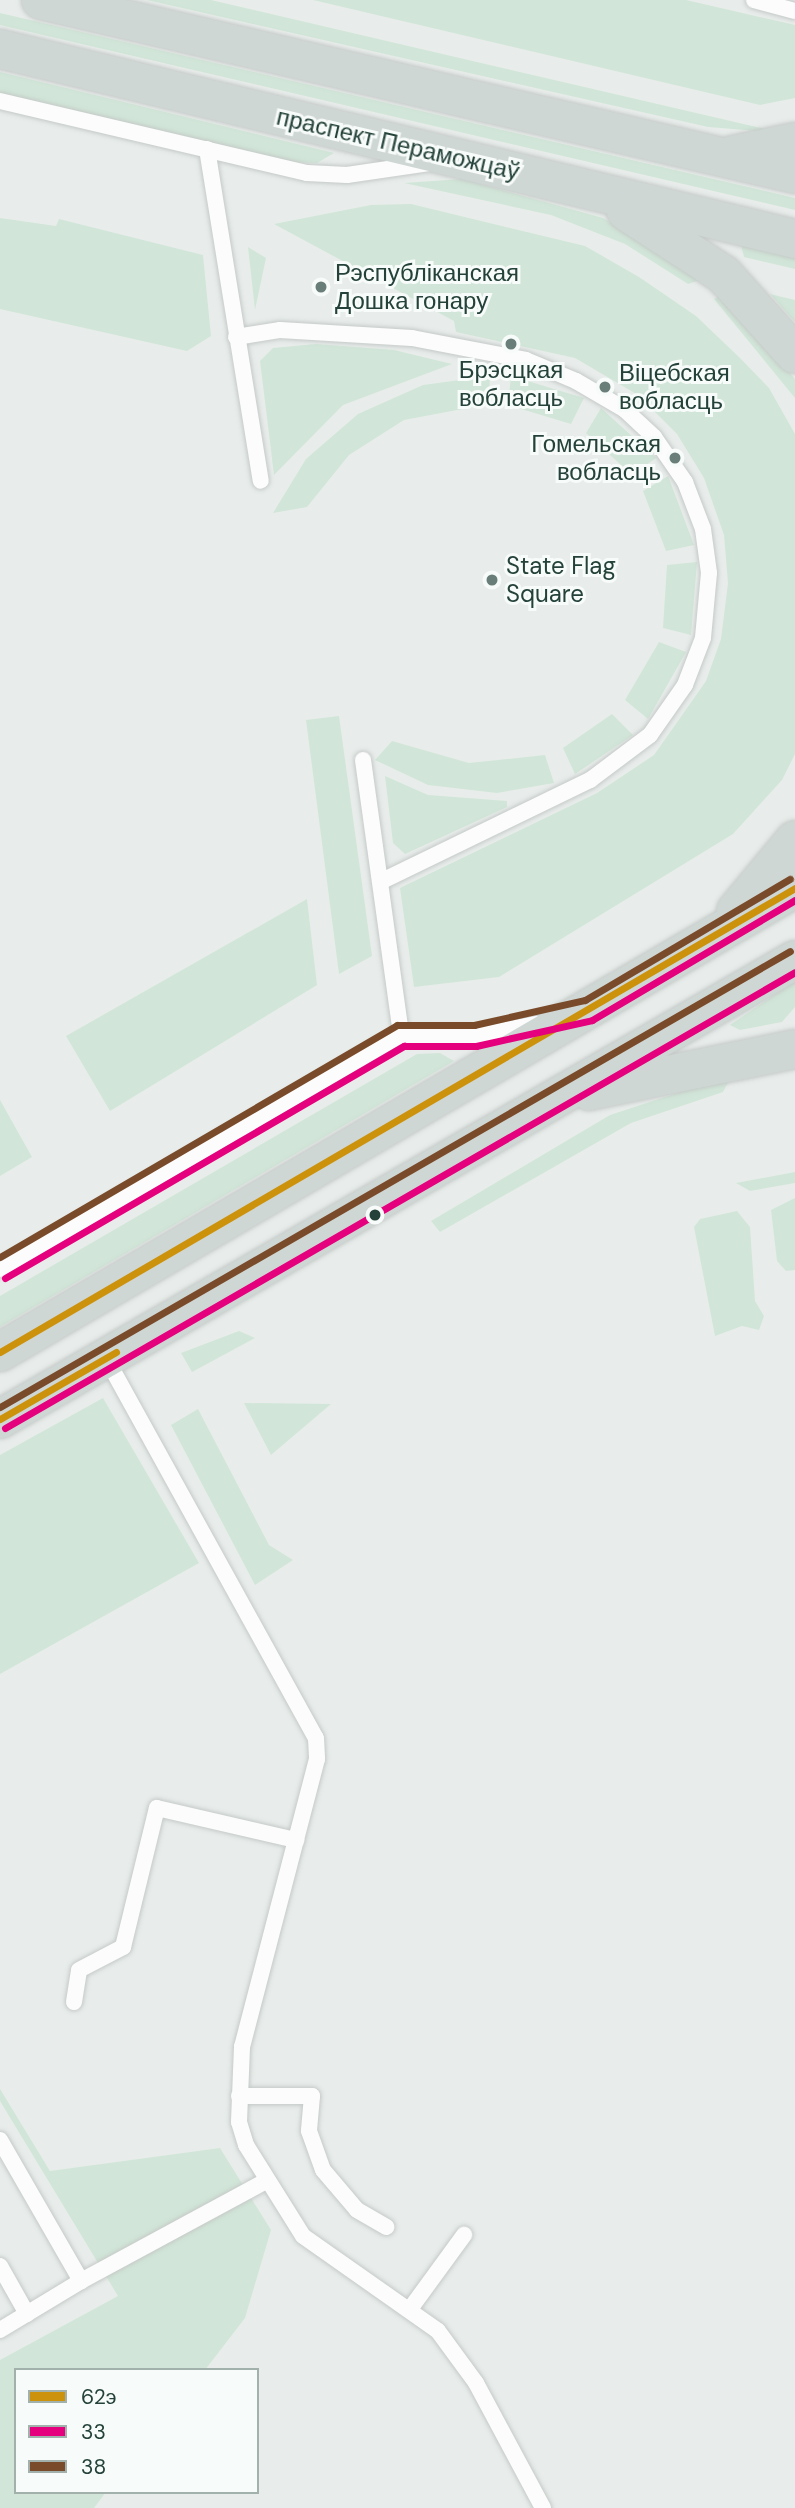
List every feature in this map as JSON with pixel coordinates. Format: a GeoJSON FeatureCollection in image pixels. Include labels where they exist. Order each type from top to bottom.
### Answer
{"type":"FeatureCollection","features":[{"type":"Feature","properties":{"kind":"main road"},"geometry":{"type":"LineString","coordinates":[[41,0],[795,174]]}},
{"type":"Feature","properties":{"kind":"main road","name":"праспект Пераможцаў"},"geometry":{"type":"LineString","coordinates":[[0,49],[795,239]]}},
{"type":"Feature","properties":{"kind":"main road"},"geometry":{"type":"LineString","coordinates":[[720,157],[795,142]]}},
{"type":"Feature","properties":{"kind":"main road"},"geometry":{"type":"LineString","coordinates":[[584,188],[665,232],[724,275],[795,354]]}},
{"type":"Feature","properties":{"kind":"main road"},"geometry":{"type":"LineString","coordinates":[[712,938],[795,840]]}},
{"type":"Feature","properties":{"kind":"main road"},"geometry":{"type":"LineString","coordinates":[[0,1352],[795,888]]}},
{"type":"Feature","properties":{"kind":"main road"},"geometry":{"type":"LineString","coordinates":[[0,1419],[795,960]]}},
{"type":"Feature","properties":{"kind":"main road"},"geometry":{"type":"LineString","coordinates":[[559,1097],[795,1049]]}},
{"type":"Feature","properties":{"kind":"main road"},"geometry":{"type":"LineString","coordinates":[[77,1307],[106,1358]]}},
{"type":"Feature","properties":{"kind":"lane"},"geometry":{"type":"LineString","coordinates":[[754,0],[795,10]]}},
{"type":"Feature","properties":{"kind":"lane"},"geometry":{"type":"LineString","coordinates":[[0,101],[207,149],[347,176],[456,157]]}},
{"type":"Feature","properties":{"kind":"lane"},"geometry":{"type":"LineString","coordinates":[[207,149],[261,481]]}},
{"type":"Feature","properties":{"kind":"lane"},"geometry":{"type":"LineString","coordinates":[[236,337],[280,330],[412,338],[526,360],[576,381],[616,404],[654,437],[685,482],[703,529],[709,573],[703,638],[685,685],[650,735],[590,780],[380,882]]}},
{"type":"Feature","properties":{"kind":"lane"},"geometry":{"type":"LineString","coordinates":[[363,760],[401,1035]]}},
{"type":"Feature","properties":{"kind":"lane"},"geometry":{"type":"LineString","coordinates":[[0,1269],[401,1035],[475,1035],[589,1010]]}},
{"type":"Feature","properties":{"kind":"lane"},"geometry":{"type":"LineString","coordinates":[[106,1358],[316,1738],[317,1759],[242,2047],[239,2096],[246,2145],[266,2181],[303,2236],[438,2331],[476,2383],[543,2508]]}},
{"type":"Feature","properties":{"kind":"lane"},"geometry":{"type":"LineString","coordinates":[[74,2002],[79,1970],[123,1947],[157,1808],[296,1840]]}},
{"type":"Feature","properties":{"kind":"lane"},"geometry":{"type":"LineString","coordinates":[[239,2096],[312,2096],[309,2131],[323,2170],[356,2210],[386,2227]]}},
{"type":"Feature","properties":{"kind":"lane"},"geometry":{"type":"LineString","coordinates":[[0,2140],[81,2281]]}},
{"type":"Feature","properties":{"kind":"lane"},"geometry":{"type":"LineString","coordinates":[[0,2330],[81,2281],[266,2181]]}},
{"type":"Feature","properties":{"kind":"lane"},"geometry":{"type":"LineString","coordinates":[[410,2309],[464,2235]]}},
{"type":"Feature","properties":{"kind":"lane"},"geometry":{"type":"LineString","coordinates":[[0,2266],[27,2314]]}},
{"type":"Feature","properties":{"kind":"green space"},"geometry":{"type":"Polygon","coordinates":[[[147,0],[211,0],[782,133],[708,127],[147,0]]]}},
{"type":"Feature","properties":{"kind":"green space"},"geometry":{"type":"Polygon","coordinates":[[[313,0],[686,0],[795,25],[795,98],[760,105],[313,0]]]}},
{"type":"Feature","properties":{"kind":"green space"},"geometry":{"type":"Polygon","coordinates":[[[0,13],[795,198],[795,210],[0,25],[0,13]]]}},
{"type":"Feature","properties":{"kind":"green space"},"geometry":{"type":"Polygon","coordinates":[[[0,72],[334,153],[317,163],[287,162],[0,95],[0,72]]]}},
{"type":"Feature","properties":{"kind":"green space"},"geometry":{"type":"Polygon","coordinates":[[[462,179],[603,218],[703,279],[688,284],[625,244],[551,215],[404,183],[462,179]]]}},
{"type":"Feature","properties":{"kind":"green space"},"geometry":{"type":"Polygon","coordinates":[[[411,204],[585,246],[639,277],[696,316],[739,357],[769,388],[795,434],[795,754],[782,780],[733,834],[499,977],[414,987],[400,888],[597,793],[654,755],[706,681],[721,639],[728,583],[724,535],[704,478],[677,434],[638,395],[575,358],[456,332],[454,321],[274,224],[371,205],[411,204]]]}},
{"type":"Feature","properties":{"kind":"green space"},"geometry":{"type":"Polygon","coordinates":[[[0,218],[56,226],[59,219],[203,255],[211,336],[187,351],[0,309],[0,218]]]}},
{"type":"Feature","properties":{"kind":"green space"},"geometry":{"type":"Polygon","coordinates":[[[741,245],[795,255],[795,269],[744,257],[741,245]]]}},
{"type":"Feature","properties":{"kind":"green space"},"geometry":{"type":"Polygon","coordinates":[[[248,247],[266,258],[255,310],[248,247]]]}},
{"type":"Feature","properties":{"kind":"green space"},"geometry":{"type":"Polygon","coordinates":[[[770,294],[795,300],[795,322],[770,294]]]}},
{"type":"Feature","properties":{"kind":"green space"},"geometry":{"type":"Polygon","coordinates":[[[722,295],[795,379],[795,398],[714,299],[722,295]]]}},
{"type":"Feature","properties":{"kind":"green space"},"geometry":{"type":"Polygon","coordinates":[[[316,344],[394,350],[452,364],[343,405],[274,475],[260,361],[273,348],[316,344]]]}},
{"type":"Feature","properties":{"kind":"green space"},"geometry":{"type":"Polygon","coordinates":[[[490,376],[489,404],[404,420],[349,455],[307,507],[273,513],[306,459],[358,414],[423,385],[490,376]]]}},
{"type":"Feature","properties":{"kind":"green space"},"geometry":{"type":"Polygon","coordinates":[[[511,376],[584,398],[571,424],[508,405],[511,376]]]}},
{"type":"Feature","properties":{"kind":"green space"},"geometry":{"type":"Polygon","coordinates":[[[601,408],[656,458],[632,475],[586,433],[601,408]]]}},
{"type":"Feature","properties":{"kind":"green space"},"geometry":{"type":"Polygon","coordinates":[[[668,476],[694,545],[666,551],[643,491],[668,476]]]}},
{"type":"Feature","properties":{"kind":"green space"},"geometry":{"type":"Polygon","coordinates":[[[697,562],[691,635],[663,628],[667,565],[697,562]]]}},
{"type":"Feature","properties":{"kind":"green space"},"geometry":{"type":"Polygon","coordinates":[[[659,642],[686,652],[648,719],[625,700],[659,642]]]}},
{"type":"Feature","properties":{"kind":"green space"},"geometry":{"type":"Polygon","coordinates":[[[612,714],[633,735],[575,774],[563,748],[612,714]]]}},
{"type":"Feature","properties":{"kind":"green space"},"geometry":{"type":"Polygon","coordinates":[[[339,716],[372,956],[339,974],[306,720],[339,716]]]}},
{"type":"Feature","properties":{"kind":"green space"},"geometry":{"type":"Polygon","coordinates":[[[392,741],[469,763],[545,755],[554,783],[497,793],[428,785],[375,760],[392,741]]]}},
{"type":"Feature","properties":{"kind":"green space"},"geometry":{"type":"Polygon","coordinates":[[[385,776],[428,795],[507,801],[507,807],[405,854],[393,843],[385,776]]]}},
{"type":"Feature","properties":{"kind":"green space"},"geometry":{"type":"Polygon","coordinates":[[[307,899],[317,985],[110,1111],[66,1036],[307,899]]]}},
{"type":"Feature","properties":{"kind":"green space"},"geometry":{"type":"Polygon","coordinates":[[[795,981],[795,1007],[782,1022],[740,1030],[730,1025],[795,981]]]}},
{"type":"Feature","properties":{"kind":"green space"},"geometry":{"type":"Polygon","coordinates":[[[440,1053],[454,1061],[0,1327],[0,1296],[417,1054],[440,1053]]]}},
{"type":"Feature","properties":{"kind":"green space"},"geometry":{"type":"Polygon","coordinates":[[[732,1075],[723,1092],[631,1123],[440,1232],[431,1221],[610,1115],[732,1075]]]}},
{"type":"Feature","properties":{"kind":"green space"},"geometry":{"type":"Polygon","coordinates":[[[0,1100],[32,1157],[0,1176],[0,1100]]]}},
{"type":"Feature","properties":{"kind":"green space"},"geometry":{"type":"Polygon","coordinates":[[[795,1172],[795,1183],[750,1191],[736,1183],[795,1172]]]}},
{"type":"Feature","properties":{"kind":"green space"},"geometry":{"type":"Polygon","coordinates":[[[795,1198],[795,1270],[786,1271],[777,1261],[771,1210],[795,1198]]]}},
{"type":"Feature","properties":{"kind":"green space"},"geometry":{"type":"Polygon","coordinates":[[[737,1211],[750,1227],[755,1301],[764,1316],[759,1330],[742,1326],[715,1336],[694,1227],[700,1219],[737,1211]]]}},
{"type":"Feature","properties":{"kind":"green space"},"geometry":{"type":"Polygon","coordinates":[[[239,1331],[255,1338],[192,1372],[181,1353],[239,1331]]]}},
{"type":"Feature","properties":{"kind":"green space"},"geometry":{"type":"Polygon","coordinates":[[[103,1398],[199,1563],[0,1674],[0,1455],[103,1398]]]}},
{"type":"Feature","properties":{"kind":"green space"},"geometry":{"type":"Polygon","coordinates":[[[244,1403],[331,1404],[271,1455],[244,1403]]]}},
{"type":"Feature","properties":{"kind":"green space"},"geometry":{"type":"Polygon","coordinates":[[[198,1409],[269,1545],[293,1560],[255,1585],[171,1425],[198,1409]]]}},
{"type":"Feature","properties":{"kind":"green space"},"geometry":{"type":"Polygon","coordinates":[[[0,2089],[50,2171],[220,2148],[271,2230],[245,2318],[207,2368],[14,2368],[14,2494],[104,2494],[94,2508],[0,2508],[0,2360],[118,2296],[0,2101],[0,2089]]]}},
{"type":"Feature","properties":{"kind":"transit line","name":"38"},"geometry":{"type":"LineString","coordinates":[[0,1257],[397,1025],[474,1025],[585,1000],[790,879]]}},
{"type":"Feature","properties":{"kind":"transit line","name":"62э"},"geometry":{"type":"LineString","coordinates":[[0,1352],[795,888]]}},
{"type":"Feature","properties":{"kind":"transit line","name":"33"},"geometry":{"type":"LineString","coordinates":[[5,1278],[404,1046],[476,1046],[592,1020],[795,900]]}},
{"type":"Feature","properties":{"kind":"transit line","name":"38"},"geometry":{"type":"LineString","coordinates":[[0,1407],[790,951]]}},
{"type":"Feature","properties":{"kind":"transit line","name":"33"},"geometry":{"type":"LineString","coordinates":[[5,1428],[795,972]]}},
{"type":"Feature","properties":{"kind":"transit line","name":"62э"},"geometry":{"type":"LineString","coordinates":[[0,1419],[116,1352]]}},
{"type":"Feature","properties":{"kind":"place","name":"Рэспубліканская Дошка гонару"},"geometry":{"type":"Point","coordinates":[321,287]}},
{"type":"Feature","properties":{"kind":"place","name":"Брэсцкая вобласць"},"geometry":{"type":"Point","coordinates":[511,344]}},
{"type":"Feature","properties":{"kind":"place","name":"Віцебская вобласць"},"geometry":{"type":"Point","coordinates":[605,387]}},
{"type":"Feature","properties":{"kind":"place","name":"Гомельская вобласць"},"geometry":{"type":"Point","coordinates":[675,458]}},
{"type":"Feature","properties":{"kind":"place","name":"State Flag Square"},"geometry":{"type":"Point","coordinates":[492,580]}}]}
